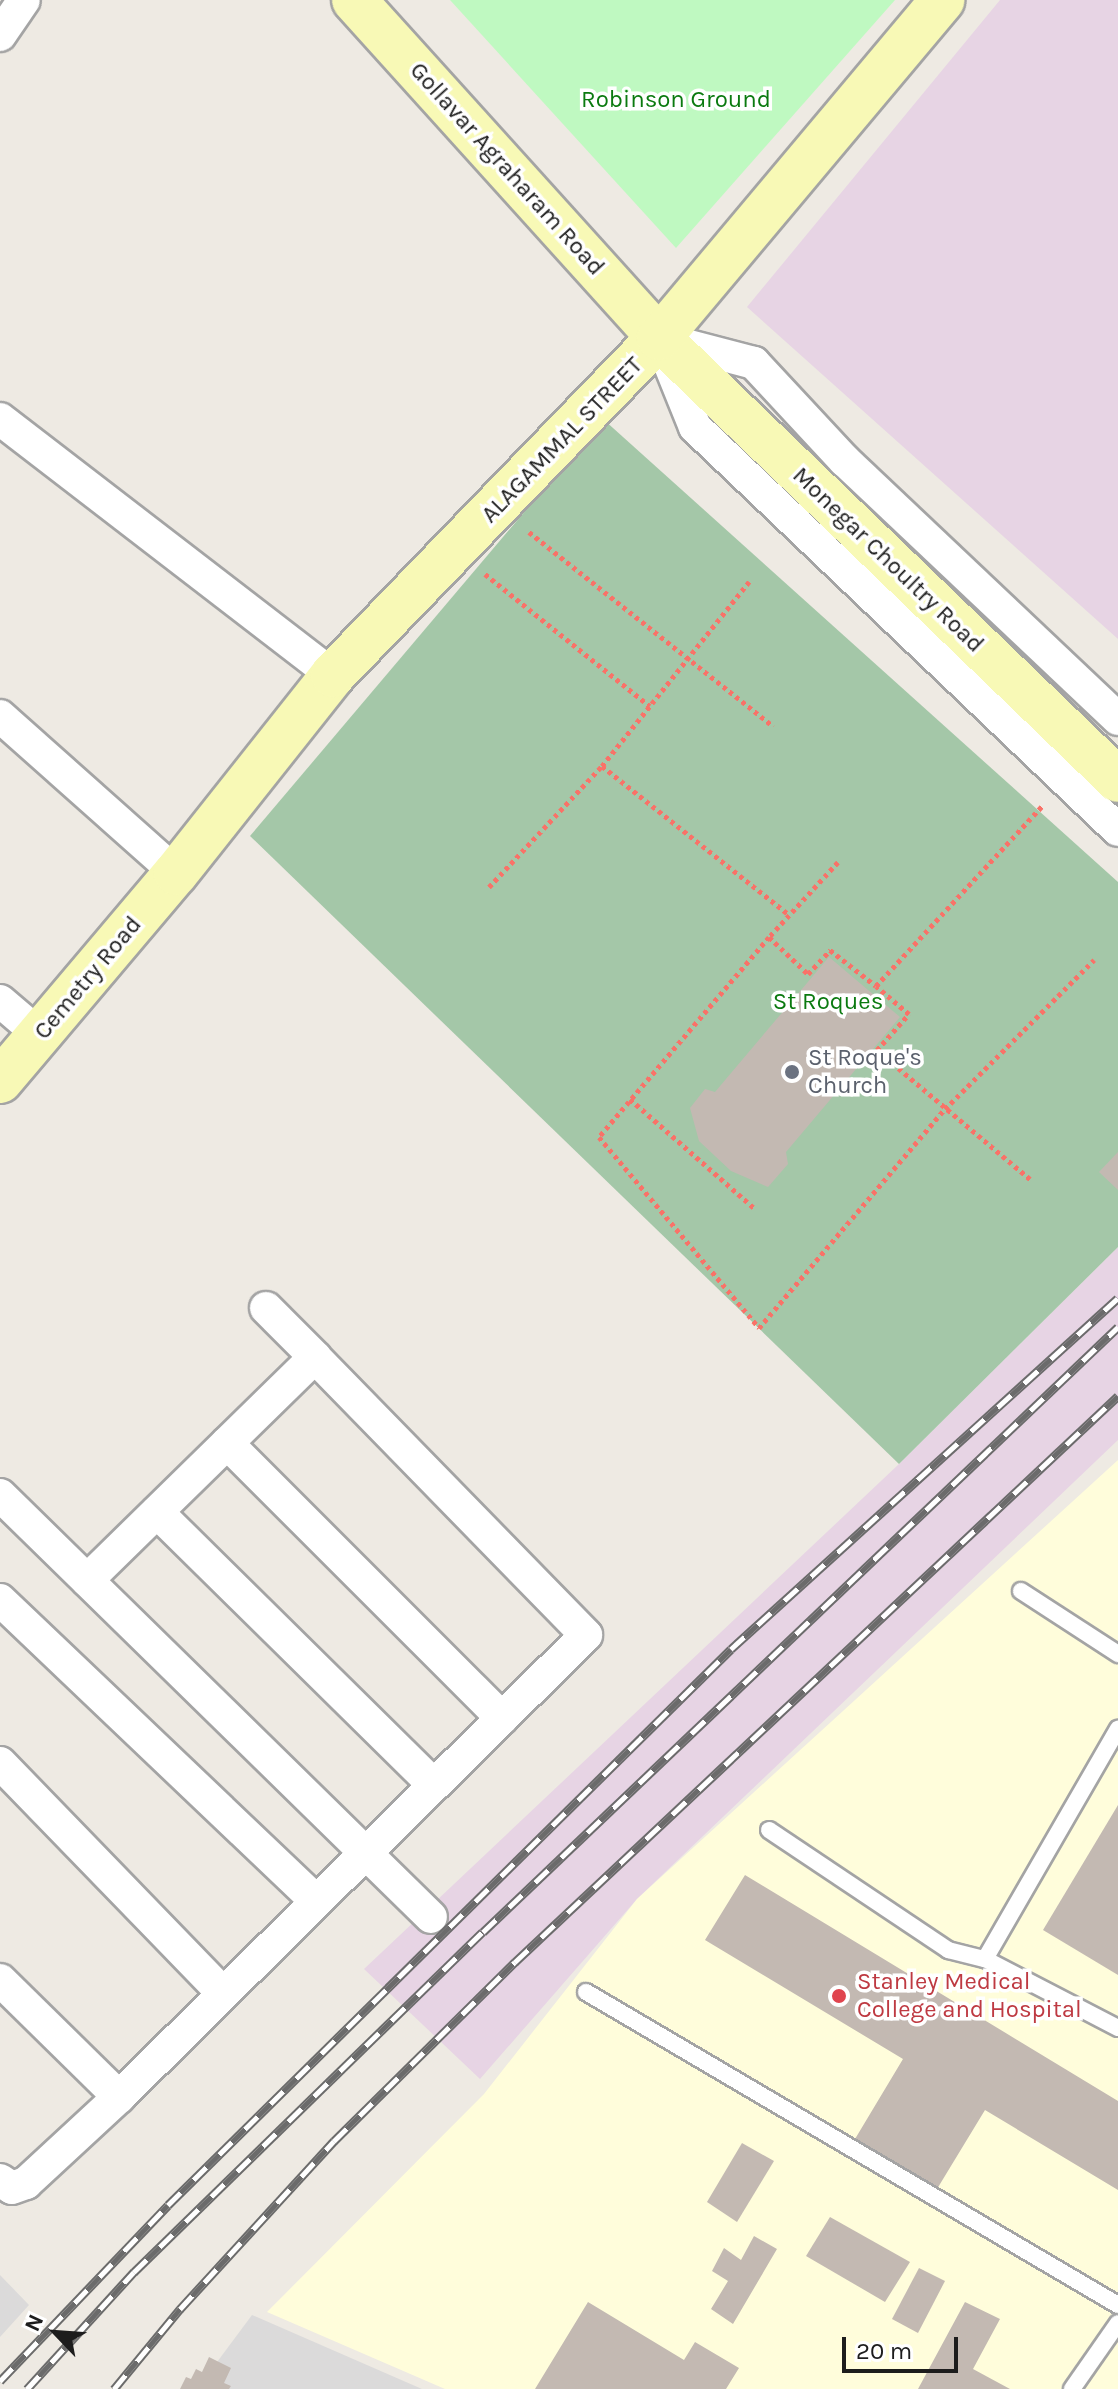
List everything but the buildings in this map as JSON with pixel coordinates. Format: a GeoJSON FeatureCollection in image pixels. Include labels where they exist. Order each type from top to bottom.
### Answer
{"type":"FeatureCollection","features":[{"type":"Feature","properties":{"kind":"main road","name":"Gollavar Agraharam Road"},"geometry":{"type":"LineString","coordinates":[[354,0],[659,338]]}},
{"type":"Feature","properties":{"kind":"main road","name":"ALAGAMMAL STREET"},"geometry":{"type":"LineString","coordinates":[[176,873],[333,675],[659,338],[943,0]]}},
{"type":"Feature","properties":{"kind":"main road","name":"Monegar Choultry Road"},"geometry":{"type":"LineString","coordinates":[[659,338],[1118,780]]}},
{"type":"Feature","properties":{"kind":"main road","name":"Cemetry Road"},"geometry":{"type":"LineString","coordinates":[[0,1081],[176,873]]}},
{"type":"Feature","properties":{"kind":"street"},"geometry":{"type":"LineString","coordinates":[[0,35],[24,0]]}},
{"type":"Feature","properties":{"kind":"street"},"geometry":{"type":"LineString","coordinates":[[659,338],[754,363],[845,461],[1118,719]]}},
{"type":"Feature","properties":{"kind":"street"},"geometry":{"type":"LineString","coordinates":[[659,338],[695,427],[1118,830]]}},
{"type":"Feature","properties":{"kind":"street"},"geometry":{"type":"LineString","coordinates":[[0,419],[333,675]]}},
{"type":"Feature","properties":{"kind":"street"},"geometry":{"type":"LineString","coordinates":[[0,716],[176,873]]}},
{"type":"Feature","properties":{"kind":"street"},"geometry":{"type":"LineString","coordinates":[[0,1001],[40,1035]]}},
{"type":"Feature","properties":{"kind":"street"},"geometry":{"type":"LineString","coordinates":[[0,2180],[12,2188],[26,2183],[119,2097],[586,1635],[266,1308]]}},
{"type":"Feature","properties":{"kind":"street"},"geometry":{"type":"LineString","coordinates":[[87,1580],[315,1357]]}},
{"type":"Feature","properties":{"kind":"street"},"geometry":{"type":"LineString","coordinates":[[227,1443],[502,1718]]}},
{"type":"Feature","properties":{"kind":"street"},"geometry":{"type":"LineString","coordinates":[[0,1495],[431,1917]]}},
{"type":"Feature","properties":{"kind":"street"},"geometry":{"type":"LineString","coordinates":[[157,1512],[434,1785]]}},
{"type":"Feature","properties":{"kind":"street"},"geometry":{"type":"LineString","coordinates":[[0,1600],[316,1901]]}},
{"type":"Feature","properties":{"kind":"street"},"geometry":{"type":"LineString","coordinates":[[0,1763],[223,1993]]}},
{"type":"Feature","properties":{"kind":"street"},"geometry":{"type":"LineString","coordinates":[[0,1980],[119,2097]]}},
{"type":"Feature","properties":{"kind":"lane"},"geometry":{"type":"LineString","coordinates":[[1021,1591],[1118,1654]]}},
{"type":"Feature","properties":{"kind":"lane"},"geometry":{"type":"LineString","coordinates":[[985,1959],[1118,1729]]}},
{"type":"Feature","properties":{"kind":"lane"},"geometry":{"type":"LineString","coordinates":[[769,1830],[948,1950],[985,1959],[1118,2028]]}},
{"type":"Feature","properties":{"kind":"lane"},"geometry":{"type":"LineString","coordinates":[[586,1992],[1118,2305]]}},
{"type":"Feature","properties":{"kind":"lane"},"geometry":{"type":"LineString","coordinates":[[1072,2389],[1118,2323]]}},
{"type":"Feature","properties":{"kind":"path"},"geometry":{"type":"LineString","coordinates":[[498,507],[686,660],[773,726]]}},
{"type":"Feature","properties":{"kind":"path"},"geometry":{"type":"LineString","coordinates":[[456,551],[650,706]]}},
{"type":"Feature","properties":{"kind":"path"},"geometry":{"type":"LineString","coordinates":[[489,887],[602,766],[749,582]]}},
{"type":"Feature","properties":{"kind":"path"},"geometry":{"type":"LineString","coordinates":[[602,766],[789,915]]}},
{"type":"Feature","properties":{"kind":"path"},"geometry":{"type":"LineString","coordinates":[[876,986],[1066,781]]}},
{"type":"Feature","properties":{"kind":"path"},"geometry":{"type":"LineString","coordinates":[[838,862],[769,937],[599,1137],[759,1328],[945,1109],[1094,960]]}},
{"type":"Feature","properties":{"kind":"path"},"geometry":{"type":"LineString","coordinates":[[769,937],[808,974],[830,950],[909,1014],[877,1050],[1030,1179]]}},
{"type":"Feature","properties":{"kind":"path"},"geometry":{"type":"LineString","coordinates":[[630,1099],[754,1208]]}},
{"type":"Feature","properties":{"kind":"shaded area"},"geometry":{"type":"Polygon","coordinates":[[[1000,0],[1118,0],[1118,639],[747,307],[1000,0]]]}},
{"type":"Feature","properties":{"kind":"shaded area"},"geometry":{"type":"Polygon","coordinates":[[[1118,1247],[1118,1440],[637,1899],[480,2079],[364,1969],[899,1464],[1118,1247]]]}},
{"type":"Feature","properties":{"kind":"shaded area","name":"Stanley Medical College and Hospital"},"geometry":{"type":"Polygon","coordinates":[[[1118,1460],[1118,2389],[445,2389],[267,2312],[484,2094],[637,1899],[1118,1460]]]}},
{"type":"Feature","properties":{"kind":"shaded area"},"geometry":{"type":"Polygon","coordinates":[[[0,2275],[29,2305],[0,2337],[0,2275]]]}},
{"type":"Feature","properties":{"kind":"shaded area"},"geometry":{"type":"Polygon","coordinates":[[[252,2315],[422,2389],[197,2389],[252,2315]]]}},
{"type":"Feature","properties":{"kind":"green space","name":"Robinson Ground"},"geometry":{"type":"Polygon","coordinates":[[[450,0],[895,0],[676,248],[450,0]]]}},
{"type":"Feature","properties":{"kind":"green space","name":"St Roques"},"geometry":{"type":"Polygon","coordinates":[[[603,419],[1118,882],[1118,1247],[899,1464],[250,836],[603,419]]]}},
{"type":"Feature","properties":{"kind":"railway"},"geometry":{"type":"LineString","coordinates":[[0,2381],[168,2205],[731,1649],[1118,1298]]}},
{"type":"Feature","properties":{"kind":"railway"},"geometry":{"type":"LineString","coordinates":[[27,2389],[134,2272],[483,1932],[1118,1327]]}},
{"type":"Feature","properties":{"kind":"railway"},"geometry":{"type":"LineString","coordinates":[[114,2389],[180,2309],[334,2141],[515,1962],[1118,1396]]}},
{"type":"Feature","properties":{"kind":"place","name":"St Roque's Church"},"geometry":{"type":"Point","coordinates":[792,1072]}},
{"type":"Feature","properties":{"kind":"place","name":"Stanley Medical College and Hospital"},"geometry":{"type":"Point","coordinates":[839,1996]}}]}
